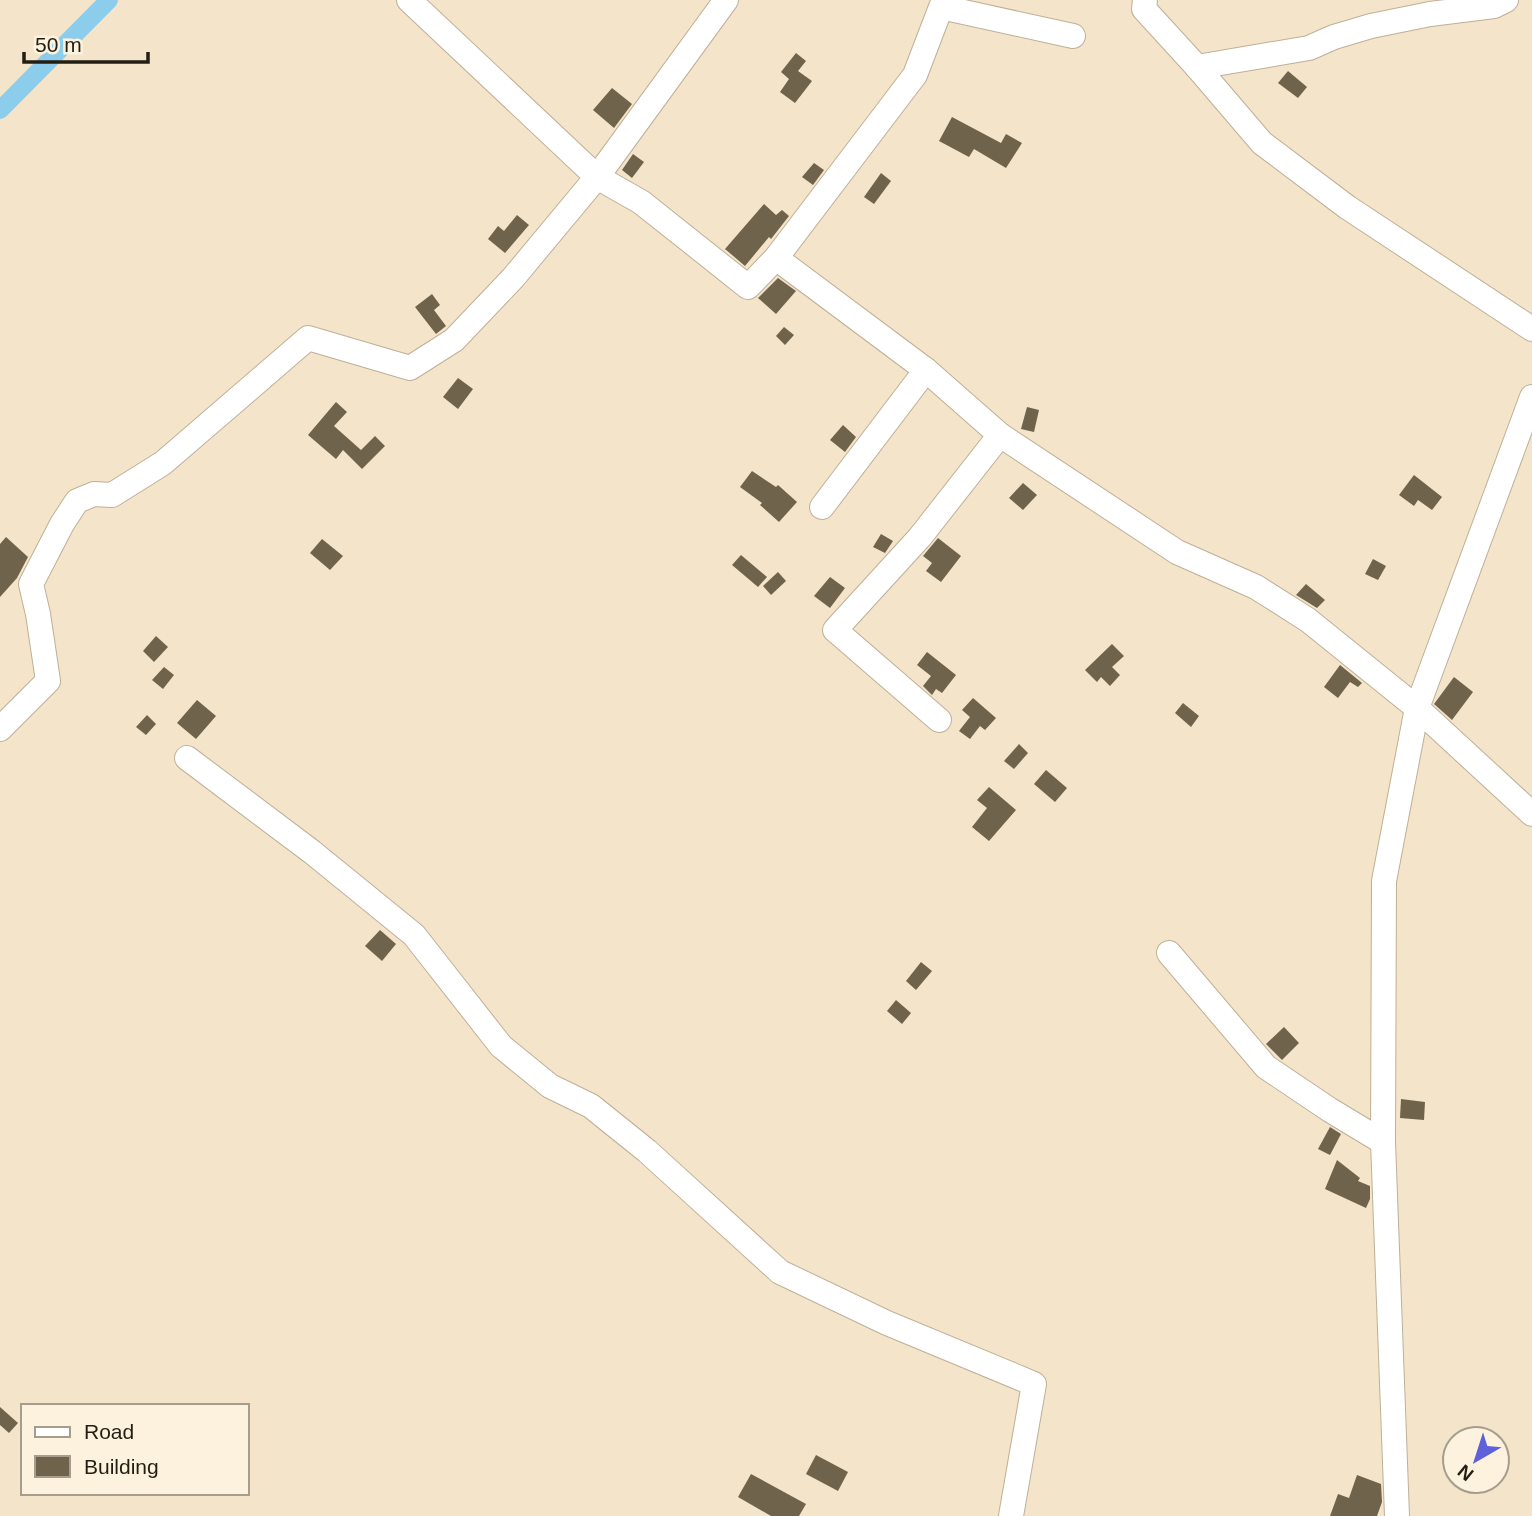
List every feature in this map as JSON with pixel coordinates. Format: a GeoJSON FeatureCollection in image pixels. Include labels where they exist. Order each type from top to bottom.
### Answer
{"type":"FeatureCollection","features":[{"type":"Feature","properties":{"kind":"street"},"geometry":{"type":"LineString","coordinates":[[409,0],[597,177],[641,202],[748,287],[776,258],[915,75],[941,7],[1073,36]]}},
{"type":"Feature","properties":{"kind":"street"},"geometry":{"type":"LineString","coordinates":[[0,729],[48,681],[31,584],[77,501],[94,494],[112,495],[163,463],[308,338],[411,368],[454,340],[513,278],[597,177],[726,0]]}},
{"type":"Feature","properties":{"kind":"street"},"geometry":{"type":"LineString","coordinates":[[1145,0],[1144,9],[1262,143],[1347,207],[1532,329]]}},
{"type":"Feature","properties":{"kind":"street"},"geometry":{"type":"LineString","coordinates":[[1197,67],[1309,48],[1371,26],[1430,13],[1494,6],[1506,0]]}},
{"type":"Feature","properties":{"kind":"street"},"geometry":{"type":"LineString","coordinates":[[776,258],[926,370],[1000,435],[1177,552],[1256,587],[1308,620],[1417,708],[1532,814]]}},
{"type":"Feature","properties":{"kind":"street"},"geometry":{"type":"LineString","coordinates":[[822,507],[926,370]]}},
{"type":"Feature","properties":{"kind":"street"},"geometry":{"type":"LineString","coordinates":[[1397,1516],[1383,1142],[1384,881],[1417,708],[1532,397]]}},
{"type":"Feature","properties":{"kind":"street"},"geometry":{"type":"LineString","coordinates":[[939,720],[835,630],[920,537],[1000,435]]}},
{"type":"Feature","properties":{"kind":"street"},"geometry":{"type":"LineString","coordinates":[[187,758],[312,852],[414,935],[501,1046],[550,1086],[591,1106],[780,1272],[887,1323],[1034,1384],[1011,1516]]}},
{"type":"Feature","properties":{"kind":"street"},"geometry":{"type":"LineString","coordinates":[[1169,953],[1266,1067],[1383,1142]]}},
{"type":"Feature","properties":{"kind":"building"},"geometry":{"type":"Polygon","coordinates":[[[796,53],[806,61],[798,71],[812,81],[795,103],[780,92],[789,79],[781,72],[796,53]]]}},
{"type":"Feature","properties":{"kind":"building"},"geometry":{"type":"Polygon","coordinates":[[[1288,71],[1307,87],[1298,98],[1278,83],[1288,71]]]}},
{"type":"Feature","properties":{"kind":"building"},"geometry":{"type":"Polygon","coordinates":[[[612,88],[632,104],[614,128],[593,110],[612,88]]]}},
{"type":"Feature","properties":{"kind":"building"},"geometry":{"type":"Polygon","coordinates":[[[952,117],[1001,143],[1006,134],[1022,143],[1006,168],[974,149],[969,157],[939,141],[952,117]]]}},
{"type":"Feature","properties":{"kind":"building"},"geometry":{"type":"Polygon","coordinates":[[[633,154],[644,162],[632,178],[622,170],[633,154]]]}},
{"type":"Feature","properties":{"kind":"building"},"geometry":{"type":"Polygon","coordinates":[[[814,163],[824,170],[813,185],[802,177],[814,163]]]}},
{"type":"Feature","properties":{"kind":"building"},"geometry":{"type":"Polygon","coordinates":[[[881,173],[891,181],[874,204],[864,197],[881,173]]]}},
{"type":"Feature","properties":{"kind":"building"},"geometry":{"type":"Polygon","coordinates":[[[764,204],[776,215],[782,210],[789,216],[745,266],[725,249],[764,204]]]}},
{"type":"Feature","properties":{"kind":"building"},"geometry":{"type":"Polygon","coordinates":[[[517,215],[529,225],[505,253],[488,239],[498,226],[504,231],[517,215]]]}},
{"type":"Feature","properties":{"kind":"building"},"geometry":{"type":"Polygon","coordinates":[[[778,278],[796,291],[776,314],[758,298],[778,278]]]}},
{"type":"Feature","properties":{"kind":"building"},"geometry":{"type":"Polygon","coordinates":[[[432,294],[440,305],[434,310],[446,326],[436,334],[415,307],[432,294]]]}},
{"type":"Feature","properties":{"kind":"building"},"geometry":{"type":"Polygon","coordinates":[[[784,327],[794,335],[785,345],[776,336],[784,327]]]}},
{"type":"Feature","properties":{"kind":"building"},"geometry":{"type":"Polygon","coordinates":[[[458,378],[473,389],[458,409],[443,397],[458,378]]]}},
{"type":"Feature","properties":{"kind":"building"},"geometry":{"type":"Polygon","coordinates":[[[336,402],[347,412],[334,426],[361,450],[375,436],[385,446],[362,469],[343,450],[336,459],[308,435],[336,402]]]}},
{"type":"Feature","properties":{"kind":"building"},"geometry":{"type":"Polygon","coordinates":[[[1027,407],[1039,410],[1034,432],[1021,429],[1027,407]]]}},
{"type":"Feature","properties":{"kind":"building"},"geometry":{"type":"Polygon","coordinates":[[[843,425],[856,437],[845,452],[830,440],[843,425]]]}},
{"type":"Feature","properties":{"kind":"building"},"geometry":{"type":"Polygon","coordinates":[[[752,471],[776,487],[778,485],[797,502],[779,522],[760,505],[762,503],[740,487],[752,471]]]}},
{"type":"Feature","properties":{"kind":"building"},"geometry":{"type":"Polygon","coordinates":[[[1414,475],[1442,497],[1432,510],[1418,500],[1414,506],[1399,495],[1414,475]]]}},
{"type":"Feature","properties":{"kind":"building"},"geometry":{"type":"Polygon","coordinates":[[[1023,483],[1037,495],[1023,510],[1009,498],[1023,483]]]}},
{"type":"Feature","properties":{"kind":"building"},"geometry":{"type":"Polygon","coordinates":[[[881,534],[893,541],[885,553],[873,547],[881,534]]]}},
{"type":"Feature","properties":{"kind":"building"},"geometry":{"type":"Polygon","coordinates":[[[6,537],[28,557],[17,578],[0,597],[0,544],[6,537]]]}},
{"type":"Feature","properties":{"kind":"building"},"geometry":{"type":"Polygon","coordinates":[[[938,538],[961,556],[941,582],[926,571],[932,563],[923,556],[938,538]]]}},
{"type":"Feature","properties":{"kind":"building"},"geometry":{"type":"Polygon","coordinates":[[[322,539],[343,556],[330,570],[310,553],[322,539]]]}},
{"type":"Feature","properties":{"kind":"building"},"geometry":{"type":"Polygon","coordinates":[[[741,555],[767,577],[758,587],[732,565],[741,555]]]}},
{"type":"Feature","properties":{"kind":"building"},"geometry":{"type":"Polygon","coordinates":[[[1373,559],[1386,566],[1378,580],[1365,574],[1373,559]]]}},
{"type":"Feature","properties":{"kind":"building"},"geometry":{"type":"Polygon","coordinates":[[[778,572],[786,581],[771,595],[763,586],[778,572]]]}},
{"type":"Feature","properties":{"kind":"building"},"geometry":{"type":"Polygon","coordinates":[[[830,577],[845,588],[830,608],[814,596],[830,577]]]}},
{"type":"Feature","properties":{"kind":"building"},"geometry":{"type":"Polygon","coordinates":[[[1306,584],[1325,600],[1317,608],[1296,595],[1306,584]]]}},
{"type":"Feature","properties":{"kind":"building"},"geometry":{"type":"Polygon","coordinates":[[[156,636],[168,647],[154,662],[143,651],[156,636]]]}},
{"type":"Feature","properties":{"kind":"building"},"geometry":{"type":"Polygon","coordinates":[[[1112,644],[1124,656],[1112,667],[1120,675],[1110,686],[1101,677],[1097,682],[1085,670],[1112,644]]]}},
{"type":"Feature","properties":{"kind":"building"},"geometry":{"type":"Polygon","coordinates":[[[927,652],[956,675],[942,693],[936,689],[932,695],[923,686],[931,676],[917,665],[927,652]]]}},
{"type":"Feature","properties":{"kind":"building"},"geometry":{"type":"Polygon","coordinates":[[[1340,665],[1362,683],[1358,687],[1350,682],[1338,698],[1324,687],[1340,665]]]}},
{"type":"Feature","properties":{"kind":"building"},"geometry":{"type":"Polygon","coordinates":[[[164,667],[174,675],[163,689],[152,680],[164,667]]]}},
{"type":"Feature","properties":{"kind":"building"},"geometry":{"type":"Polygon","coordinates":[[[1454,677],[1473,692],[1452,720],[1434,704],[1454,677]]]}},
{"type":"Feature","properties":{"kind":"building"},"geometry":{"type":"Polygon","coordinates":[[[973,698],[996,718],[985,730],[980,726],[970,739],[959,731],[970,717],[962,710],[973,698]]]}},
{"type":"Feature","properties":{"kind":"building"},"geometry":{"type":"Polygon","coordinates":[[[197,700],[216,716],[196,739],[177,723],[197,700]]]}},
{"type":"Feature","properties":{"kind":"building"},"geometry":{"type":"Polygon","coordinates":[[[1183,703],[1199,716],[1191,727],[1175,713],[1183,703]]]}},
{"type":"Feature","properties":{"kind":"building"},"geometry":{"type":"Polygon","coordinates":[[[147,715],[156,724],[146,735],[136,727],[147,715]]]}},
{"type":"Feature","properties":{"kind":"building"},"geometry":{"type":"Polygon","coordinates":[[[1019,744],[1028,753],[1014,769],[1004,761],[1019,744]]]}},
{"type":"Feature","properties":{"kind":"building"},"geometry":{"type":"Polygon","coordinates":[[[1046,770],[1067,788],[1055,802],[1034,784],[1046,770]]]}},
{"type":"Feature","properties":{"kind":"building"},"geometry":{"type":"Polygon","coordinates":[[[989,787],[1016,810],[989,841],[972,827],[987,808],[977,800],[989,787]]]}},
{"type":"Feature","properties":{"kind":"building"},"geometry":{"type":"Polygon","coordinates":[[[380,930],[396,944],[382,961],[365,946],[380,930]]]}},
{"type":"Feature","properties":{"kind":"building"},"geometry":{"type":"Polygon","coordinates":[[[921,962],[932,971],[916,990],[906,981],[921,962]]]}},
{"type":"Feature","properties":{"kind":"building"},"geometry":{"type":"Polygon","coordinates":[[[896,1000],[911,1013],[902,1024],[887,1011],[896,1000]]]}},
{"type":"Feature","properties":{"kind":"building"},"geometry":{"type":"Polygon","coordinates":[[[1284,1027],[1299,1043],[1282,1060],[1266,1044],[1284,1027]]]}},
{"type":"Feature","properties":{"kind":"building"},"geometry":{"type":"Polygon","coordinates":[[[1401,1099],[1425,1102],[1424,1120],[1400,1118],[1401,1099]]]}},
{"type":"Feature","properties":{"kind":"building"},"geometry":{"type":"Polygon","coordinates":[[[1330,1127],[1341,1134],[1330,1155],[1318,1149],[1330,1127]]]}},
{"type":"Feature","properties":{"kind":"building"},"geometry":{"type":"Polygon","coordinates":[[[1337,1160],[1360,1178],[1358,1181],[1370,1186],[1370,1199],[1366,1208],[1325,1189],[1337,1160]]]}},
{"type":"Feature","properties":{"kind":"building"},"geometry":{"type":"Polygon","coordinates":[[[0,1407],[18,1423],[9,1433],[0,1425],[0,1407]]]}},
{"type":"Feature","properties":{"kind":"building"},"geometry":{"type":"Polygon","coordinates":[[[816,1455],[848,1472],[838,1491],[806,1474],[816,1455]]]}},
{"type":"Feature","properties":{"kind":"building"},"geometry":{"type":"Polygon","coordinates":[[[751,1474],[806,1504],[799,1516],[771,1516],[738,1497],[751,1474]]]}},
{"type":"Feature","properties":{"kind":"building"},"geometry":{"type":"Polygon","coordinates":[[[1357,1475],[1381,1484],[1382,1502],[1377,1516],[1330,1516],[1338,1494],[1349,1498],[1357,1475]]]}},
{"type":"Feature","properties":{"kind":"waterway"},"geometry":{"type":"LineString","coordinates":[[0,110],[109,0]]}}]}
